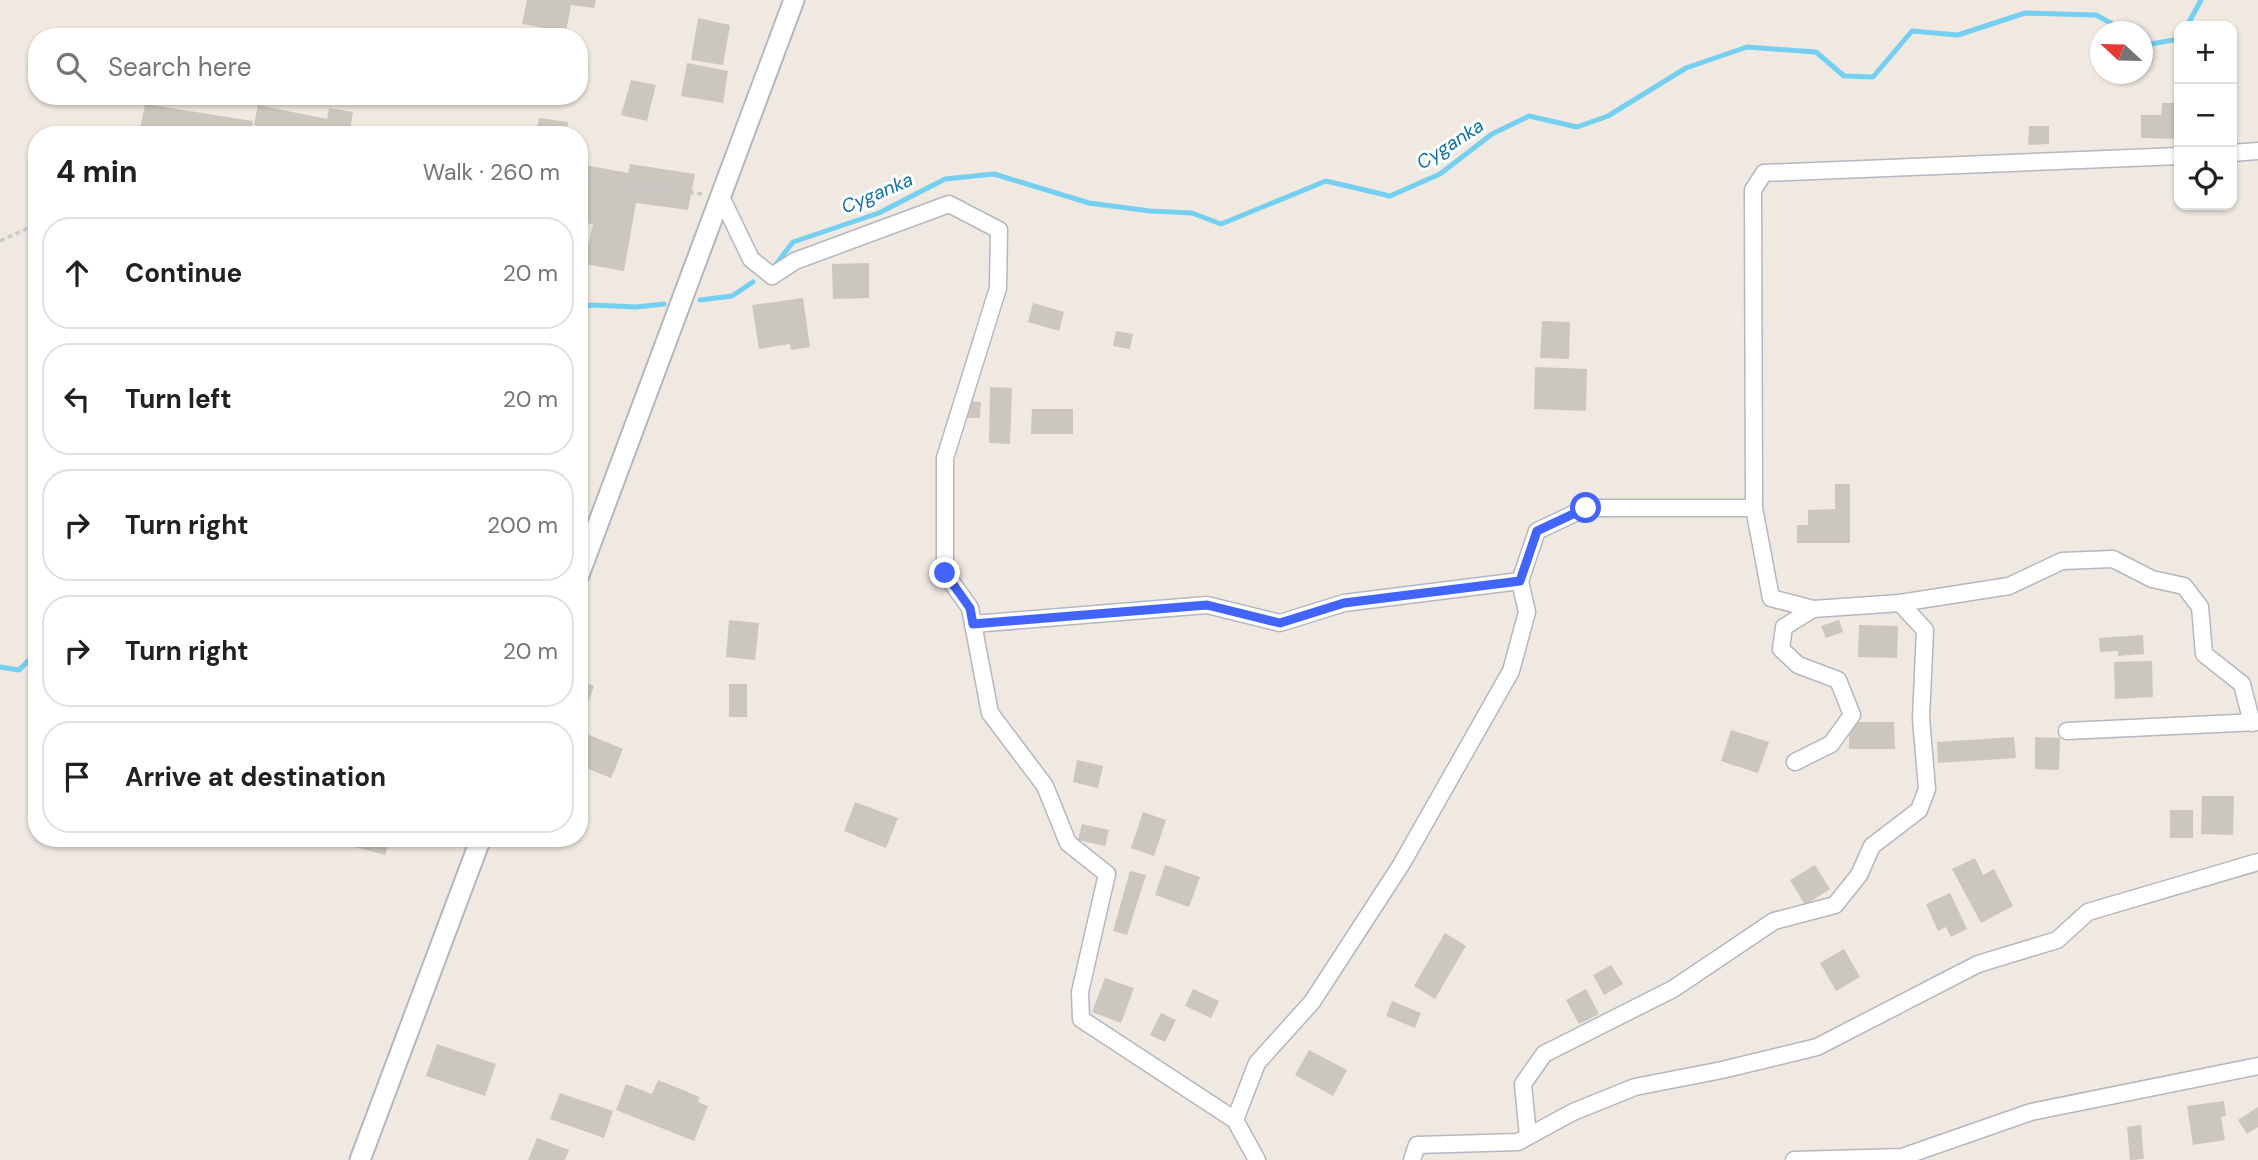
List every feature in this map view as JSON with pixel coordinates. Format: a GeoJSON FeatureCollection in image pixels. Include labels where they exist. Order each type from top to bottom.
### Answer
{"type":"FeatureCollection","features":[{"type":"Feature","properties":{"kind":"street"},"geometry":{"type":"LineString","coordinates":[[588,551],[794,0]]}},
{"type":"Feature","properties":{"kind":"street"},"geometry":{"type":"LineString","coordinates":[[2237,153],[2258,151]]}},
{"type":"Feature","properties":{"kind":"street"},"geometry":{"type":"LineString","coordinates":[[2067,731],[2255,723],[2242,684],[2204,654],[2200,607],[2185,586],[2152,579],[2113,559],[2062,561],[2008,586],[1900,603],[1813,609],[1771,598],[1754,508],[1753,190],[1764,173],[2174,156]]}},
{"type":"Feature","properties":{"kind":"street"},"geometry":{"type":"LineString","coordinates":[[721,197],[751,259],[772,276],[795,261],[949,204],[999,230],[998,288],[945,458],[945,573],[970,608],[990,713],[1045,786],[1068,843],[1107,874],[1080,992],[1081,1019],[1236,1120],[1257,1160]]}},
{"type":"Feature","properties":{"kind":"street"},"geometry":{"type":"LineString","coordinates":[[1236,1120],[1257,1063],[1312,1002],[1401,865],[1511,671],[1527,612],[1520,581],[1537,531],[1586,508],[1754,508]]}},
{"type":"Feature","properties":{"kind":"street"},"geometry":{"type":"LineString","coordinates":[[973,624],[1207,605],[1280,623],[1344,603],[1520,581]]}},
{"type":"Feature","properties":{"kind":"street"},"geometry":{"type":"LineString","coordinates":[[1528,1136],[1523,1084],[1544,1054],[1673,989],[1774,921],[1835,905],[1859,875],[1872,846],[1919,810],[1927,789],[1921,718],[1925,630],[1900,603]]}},
{"type":"Feature","properties":{"kind":"street"},"geometry":{"type":"LineString","coordinates":[[1795,762],[1831,744],[1852,715],[1838,680],[1798,665],[1781,649],[1784,626],[1813,609]]}},
{"type":"Feature","properties":{"kind":"street"},"geometry":{"type":"LineString","coordinates":[[360,1160],[478,847]]}},
{"type":"Feature","properties":{"kind":"street"},"geometry":{"type":"LineString","coordinates":[[1412,1160],[1418,1145],[1518,1142],[1573,1112],[1635,1087],[1817,1047],[1978,964],[2056,940],[2088,912],[2258,862]]}},
{"type":"Feature","properties":{"kind":"street"},"geometry":{"type":"LineString","coordinates":[[1794,1160],[1902,1157],[2031,1112],[2258,1066]]}},
{"type":"Feature","properties":{"kind":"path"},"geometry":{"type":"LineString","coordinates":[[588,181],[721,197]]}},
{"type":"Feature","properties":{"kind":"path"},"geometry":{"type":"LineString","coordinates":[[0,241],[28,228]]}},
{"type":"Feature","properties":{"kind":"building"},"geometry":{"type":"Polygon","coordinates":[[[527,0],[596,0],[594,8],[571,5],[567,28],[522,24],[527,0]]]}},
{"type":"Feature","properties":{"kind":"building"},"geometry":{"type":"Polygon","coordinates":[[[698,18],[730,25],[723,65],[691,60],[698,18]]]}},
{"type":"Feature","properties":{"kind":"building"},"geometry":{"type":"Polygon","coordinates":[[[687,63],[728,71],[723,103],[681,96],[687,63]]]}},
{"type":"Feature","properties":{"kind":"building"},"geometry":{"type":"Polygon","coordinates":[[[631,80],[656,85],[647,121],[621,115],[631,80]]]}},
{"type":"Feature","properties":{"kind":"building"},"geometry":{"type":"Polygon","coordinates":[[[2162,103],[2174,103],[2174,139],[2141,138],[2141,115],[2161,115],[2162,103]]]}},
{"type":"Feature","properties":{"kind":"building"},"geometry":{"type":"Polygon","coordinates":[[[145,105],[253,121],[252,126],[141,126],[145,105]]]}},
{"type":"Feature","properties":{"kind":"building"},"geometry":{"type":"Polygon","coordinates":[[[258,105],[327,119],[329,108],[353,112],[351,126],[254,125],[258,105]]]}},
{"type":"Feature","properties":{"kind":"building"},"geometry":{"type":"Polygon","coordinates":[[[539,118],[568,122],[567,126],[538,126],[539,118]]]}},
{"type":"Feature","properties":{"kind":"building"},"geometry":{"type":"Polygon","coordinates":[[[2029,126],[2049,126],[2049,144],[2028,145],[2029,126]]]}},
{"type":"Feature","properties":{"kind":"building"},"geometry":{"type":"Polygon","coordinates":[[[630,164],[695,174],[688,210],[636,203],[624,271],[588,265],[588,246],[593,224],[588,223],[588,166],[628,173],[630,164]]]}},
{"type":"Feature","properties":{"kind":"building"},"geometry":{"type":"Polygon","coordinates":[[[869,263],[869,298],[833,299],[832,264],[869,263]]]}},
{"type":"Feature","properties":{"kind":"building"},"geometry":{"type":"Polygon","coordinates":[[[803,298],[810,347],[791,350],[790,344],[759,349],[752,305],[803,298]]]}},
{"type":"Feature","properties":{"kind":"building"},"geometry":{"type":"Polygon","coordinates":[[[1033,303],[1064,312],[1059,331],[1028,322],[1033,303]]]}},
{"type":"Feature","properties":{"kind":"building"},"geometry":{"type":"Polygon","coordinates":[[[1542,321],[1570,322],[1569,359],[1540,358],[1542,321]]]}},
{"type":"Feature","properties":{"kind":"building"},"geometry":{"type":"Polygon","coordinates":[[[1116,331],[1133,334],[1130,349],[1113,346],[1116,331]]]}},
{"type":"Feature","properties":{"kind":"building"},"geometry":{"type":"Polygon","coordinates":[[[1535,367],[1587,369],[1586,411],[1534,409],[1535,367]]]}},
{"type":"Feature","properties":{"kind":"building"},"geometry":{"type":"Polygon","coordinates":[[[990,387],[1012,388],[1010,444],[989,443],[990,387]]]}},
{"type":"Feature","properties":{"kind":"building"},"geometry":{"type":"Polygon","coordinates":[[[966,401],[981,402],[980,418],[965,418],[966,401]]]}},
{"type":"Feature","properties":{"kind":"building"},"geometry":{"type":"Polygon","coordinates":[[[1032,409],[1073,409],[1073,434],[1031,434],[1032,409]]]}},
{"type":"Feature","properties":{"kind":"building"},"geometry":{"type":"Polygon","coordinates":[[[1835,484],[1850,484],[1850,543],[1797,543],[1797,525],[1808,525],[1808,510],[1835,509],[1835,484]]]}},
{"type":"Feature","properties":{"kind":"building"},"geometry":{"type":"Polygon","coordinates":[[[729,620],[759,623],[755,660],[726,657],[729,620]]]}},
{"type":"Feature","properties":{"kind":"building"},"geometry":{"type":"Polygon","coordinates":[[[1839,620],[1843,632],[1826,638],[1821,626],[1839,620]]]}},
{"type":"Feature","properties":{"kind":"building"},"geometry":{"type":"Polygon","coordinates":[[[1859,625],[1898,626],[1897,658],[1858,657],[1859,625]]]}},
{"type":"Feature","properties":{"kind":"building"},"geometry":{"type":"Polygon","coordinates":[[[2143,635],[2144,654],[2118,656],[2118,651],[2100,652],[2099,638],[2143,635]]]}},
{"type":"Feature","properties":{"kind":"building"},"geometry":{"type":"Polygon","coordinates":[[[2152,661],[2153,697],[2115,699],[2114,662],[2152,661]]]}},
{"type":"Feature","properties":{"kind":"building"},"geometry":{"type":"Polygon","coordinates":[[[588,684],[594,686],[588,703],[588,684]]]}},
{"type":"Feature","properties":{"kind":"building"},"geometry":{"type":"Polygon","coordinates":[[[729,684],[747,684],[747,717],[729,717],[729,684]]]}},
{"type":"Feature","properties":{"kind":"building"},"geometry":{"type":"Polygon","coordinates":[[[1849,722],[1894,722],[1895,749],[1849,749],[1849,722]]]}},
{"type":"Feature","properties":{"kind":"building"},"geometry":{"type":"Polygon","coordinates":[[[1731,730],[1769,742],[1758,773],[1721,761],[1731,730]]]}},
{"type":"Feature","properties":{"kind":"building"},"geometry":{"type":"Polygon","coordinates":[[[588,734],[623,749],[611,778],[588,769],[588,734]]]}},
{"type":"Feature","properties":{"kind":"building"},"geometry":{"type":"Polygon","coordinates":[[[2014,737],[2016,758],[1938,763],[1937,742],[2014,737]]]}},
{"type":"Feature","properties":{"kind":"building"},"geometry":{"type":"Polygon","coordinates":[[[2035,737],[2060,738],[2059,770],[2035,769],[2035,737]]]}},
{"type":"Feature","properties":{"kind":"building"},"geometry":{"type":"Polygon","coordinates":[[[1077,760],[1103,766],[1098,788],[1073,782],[1077,760]]]}},
{"type":"Feature","properties":{"kind":"building"},"geometry":{"type":"Polygon","coordinates":[[[2202,796],[2234,796],[2233,835],[2201,834],[2202,796]]]}},
{"type":"Feature","properties":{"kind":"building"},"geometry":{"type":"Polygon","coordinates":[[[855,802],[898,818],[886,848],[844,831],[855,802]]]}},
{"type":"Feature","properties":{"kind":"building"},"geometry":{"type":"Polygon","coordinates":[[[2170,810],[2193,810],[2193,838],[2170,838],[2170,810]]]}},
{"type":"Feature","properties":{"kind":"building"},"geometry":{"type":"Polygon","coordinates":[[[1143,812],[1166,820],[1154,856],[1131,848],[1143,812]]]}},
{"type":"Feature","properties":{"kind":"building"},"geometry":{"type":"Polygon","coordinates":[[[1082,824],[1109,830],[1105,846],[1078,840],[1082,824]]]}},
{"type":"Feature","properties":{"kind":"building"},"geometry":{"type":"Polygon","coordinates":[[[355,847],[387,847],[385,855],[355,847]]]}},
{"type":"Feature","properties":{"kind":"building"},"geometry":{"type":"Polygon","coordinates":[[[1975,858],[1983,875],[1994,869],[2013,906],[1981,923],[1952,869],[1975,858]]]}},
{"type":"Feature","properties":{"kind":"building"},"geometry":{"type":"Polygon","coordinates":[[[1165,865],[1200,877],[1189,907],[1155,895],[1165,865]]]}},
{"type":"Feature","properties":{"kind":"building"},"geometry":{"type":"Polygon","coordinates":[[[1815,865],[1830,889],[1805,905],[1790,880],[1815,865]]]}},
{"type":"Feature","properties":{"kind":"building"},"geometry":{"type":"Polygon","coordinates":[[[1130,871],[1146,875],[1127,935],[1113,931],[1130,871]]]}},
{"type":"Feature","properties":{"kind":"building"},"geometry":{"type":"Polygon","coordinates":[[[1950,893],[1967,929],[1951,937],[1946,927],[1938,931],[1926,904],[1950,893]]]}},
{"type":"Feature","properties":{"kind":"building"},"geometry":{"type":"Polygon","coordinates":[[[1445,933],[1466,946],[1435,999],[1414,986],[1445,933]]]}},
{"type":"Feature","properties":{"kind":"building"},"geometry":{"type":"Polygon","coordinates":[[[1844,949],[1860,977],[1836,991],[1820,963],[1844,949]]]}},
{"type":"Feature","properties":{"kind":"building"},"geometry":{"type":"Polygon","coordinates":[[[1611,965],[1623,984],[1604,995],[1593,975],[1611,965]]]}},
{"type":"Feature","properties":{"kind":"building"},"geometry":{"type":"Polygon","coordinates":[[[1105,978],[1134,988],[1121,1023],[1092,1012],[1105,978]]]}},
{"type":"Feature","properties":{"kind":"building"},"geometry":{"type":"Polygon","coordinates":[[[1193,989],[1219,1001],[1211,1018],[1185,1006],[1193,989]]]}},
{"type":"Feature","properties":{"kind":"building"},"geometry":{"type":"Polygon","coordinates":[[[1586,989],[1599,1014],[1579,1024],[1566,1000],[1586,989]]]}},
{"type":"Feature","properties":{"kind":"building"},"geometry":{"type":"Polygon","coordinates":[[[1392,1001],[1421,1013],[1415,1028],[1386,1016],[1392,1001]]]}},
{"type":"Feature","properties":{"kind":"building"},"geometry":{"type":"Polygon","coordinates":[[[1161,1013],[1176,1020],[1165,1042],[1150,1035],[1161,1013]]]}},
{"type":"Feature","properties":{"kind":"building"},"geometry":{"type":"Polygon","coordinates":[[[437,1044],[496,1064],[485,1096],[426,1076],[437,1044]]]}},
{"type":"Feature","properties":{"kind":"building"},"geometry":{"type":"Polygon","coordinates":[[[1309,1050],[1347,1070],[1333,1096],[1295,1075],[1309,1050]]]}},
{"type":"Feature","properties":{"kind":"building"},"geometry":{"type":"Polygon","coordinates":[[[658,1080],[700,1097],[698,1102],[708,1106],[694,1141],[616,1110],[626,1084],[652,1094],[658,1080]]]}},
{"type":"Feature","properties":{"kind":"building"},"geometry":{"type":"Polygon","coordinates":[[[560,1093],[613,1111],[604,1138],[550,1119],[560,1093]]]}},
{"type":"Feature","properties":{"kind":"building"},"geometry":{"type":"Polygon","coordinates":[[[2224,1101],[2226,1116],[2221,1117],[2225,1140],[2193,1145],[2187,1106],[2224,1101]]]}},
{"type":"Feature","properties":{"kind":"building"},"geometry":{"type":"Polygon","coordinates":[[[2258,1107],[2258,1127],[2247,1134],[2238,1120],[2258,1107]]]}},
{"type":"Feature","properties":{"kind":"building"},"geometry":{"type":"Polygon","coordinates":[[[2141,1125],[2144,1159],[2130,1160],[2127,1127],[2141,1125]]]}},
{"type":"Feature","properties":{"kind":"building"},"geometry":{"type":"Polygon","coordinates":[[[537,1138],[569,1150],[565,1160],[528,1160],[537,1138]]]}},
{"type":"Feature","properties":{"kind":"waterway","name":"Cyganka"},"geometry":{"type":"LineString","coordinates":[[2190,21],[2201,0]]}},
{"type":"Feature","properties":{"kind":"waterway","name":"Cyganka"},"geometry":{"type":"LineString","coordinates":[[774,267],[793,242],[879,213],[945,179],[994,174],[1089,203],[1192,213],[1221,224],[1326,181],[1390,196],[1440,174],[1492,134],[1529,116],[1577,127],[1608,116],[1686,68],[1747,47],[1816,52],[1844,76],[1873,77],[1912,31],[1958,35],[2025,13],[2096,15],[2107,21]]}},
{"type":"Feature","properties":{"kind":"waterway","name":"Cyganka"},"geometry":{"type":"LineString","coordinates":[[2153,44],[2174,40]]}},
{"type":"Feature","properties":{"kind":"waterway","name":"Cyganka"},"geometry":{"type":"LineString","coordinates":[[700,300],[732,296],[753,282]]}},
{"type":"Feature","properties":{"kind":"waterway","name":"Cyganka"},"geometry":{"type":"LineString","coordinates":[[588,306],[636,307],[664,304]]}},
{"type":"Feature","properties":{"kind":"waterway","name":"Cyganka"},"geometry":{"type":"LineString","coordinates":[[0,667],[19,670],[28,661]]}},
{"type":"Feature","properties":{"kind":"route"},"geometry":{"type":"LineString","coordinates":[[945,573],[970,608],[973,624],[1207,605],[1280,623],[1344,603],[1520,581],[1537,531],[1586,508]]}}]}
